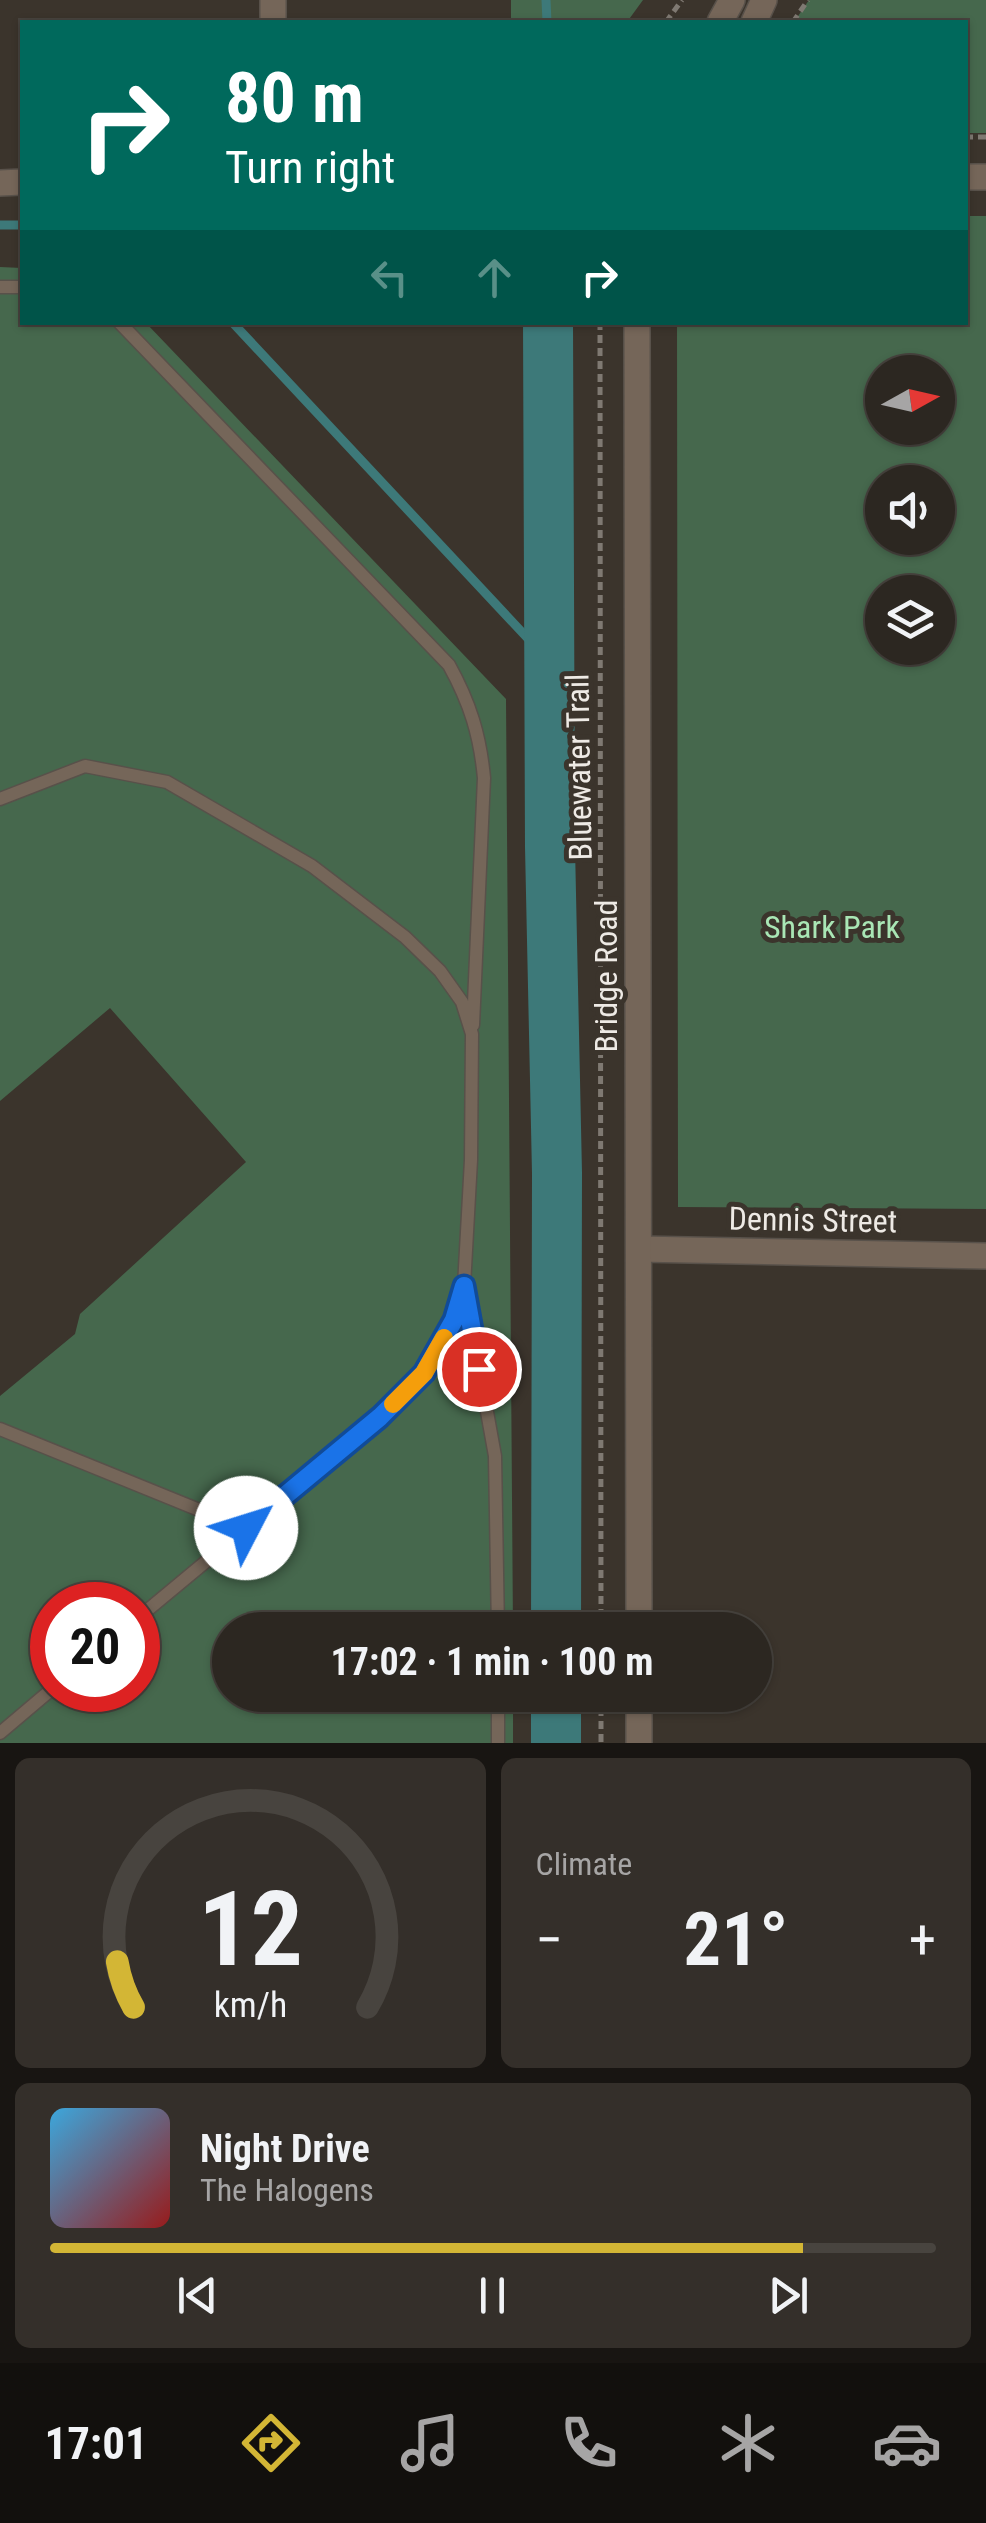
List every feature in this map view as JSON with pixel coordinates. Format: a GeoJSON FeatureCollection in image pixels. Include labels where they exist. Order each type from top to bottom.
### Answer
{"type":"FeatureCollection","features":[{"type":"Feature","properties":{"kind":"street","name":"Bridge Road"},"geometry":{"type":"LineString","coordinates":[[638,325],[639,1612]]}},
{"type":"Feature","properties":{"kind":"street","name":"Dennis Street"},"geometry":{"type":"LineString","coordinates":[[638,1249],[986,1256]]}},
{"type":"Feature","properties":{"kind":"street"},"geometry":{"type":"LineString","coordinates":[[639,1712],[639,1743]]}},
{"type":"Feature","properties":{"kind":"lane"},"geometry":{"type":"LineString","coordinates":[[123,325],[449,666],[469,702],[480,738],[484,778],[472,1034],[471,1160],[464,1286],[454,1320],[424,1373],[380,1417],[160,1600]]}},
{"type":"Feature","properties":{"kind":"lane"},"geometry":{"type":"LineString","coordinates":[[0,799],[84,766],[167,782],[312,866],[405,937],[440,970],[462,1002],[472,1034]]}},
{"type":"Feature","properties":{"kind":"lane"},"geometry":{"type":"LineString","coordinates":[[464,1286],[495,1456],[498,1612]]}},
{"type":"Feature","properties":{"kind":"lane"},"geometry":{"type":"LineString","coordinates":[[0,1429],[246,1528]]}},
{"type":"Feature","properties":{"kind":"lane"},"geometry":{"type":"LineString","coordinates":[[0,1733],[30,1708]]}},
{"type":"Feature","properties":{"kind":"lane"},"geometry":{"type":"LineString","coordinates":[[498,1712],[498,1743]]}},
{"type":"Feature","properties":{"kind":"path","name":"Bluewater Trail"},"geometry":{"type":"LineString","coordinates":[[600,325],[601,1612]]}},
{"type":"Feature","properties":{"kind":"path"},"geometry":{"type":"LineString","coordinates":[[601,1712],[601,1743]]}},
{"type":"Feature","properties":{"kind":"green space"},"geometry":{"type":"Polygon","coordinates":[[[511,0],[643,0],[628,20],[511,20],[511,0]]]}},
{"type":"Feature","properties":{"kind":"green space"},"geometry":{"type":"Polygon","coordinates":[[[809,0],[986,0],[986,133],[968,133],[968,20],[795,20],[809,0]]]}},
{"type":"Feature","properties":{"kind":"green space","name":"Shark Park"},"geometry":{"type":"Polygon","coordinates":[[[968,216],[986,216],[986,1209],[678,1207],[677,325],[968,325],[968,216]]]}},
{"type":"Feature","properties":{"kind":"green space"},"geometry":{"type":"Polygon","coordinates":[[[0,267],[20,268],[20,325],[148,325],[506,699],[513,1612],[212,1612],[212,1712],[513,1712],[513,1743],[0,1743],[0,1396],[75,1334],[80,1314],[246,1162],[110,1008],[0,1101],[0,267]]]}},
{"type":"Feature","properties":{"kind":"waterway"},"geometry":{"type":"LineString","coordinates":[[546,0],[547,20]]}},
{"type":"Feature","properties":{"kind":"waterway"},"geometry":{"type":"LineString","coordinates":[[0,225],[20,225]]}},
{"type":"Feature","properties":{"kind":"waterway"},"geometry":{"type":"LineString","coordinates":[[235,325],[548,660]]}},
{"type":"Feature","properties":{"kind":"waterway"},"geometry":{"type":"LineString","coordinates":[[548,325],[550,847],[557,1173],[556,1612]]}},
{"type":"Feature","properties":{"kind":"waterway"},"geometry":{"type":"LineString","coordinates":[[556,1712],[556,1743]]}},
{"type":"Feature","properties":{"kind":"slow traffic"},"geometry":{"type":"LineString","coordinates":[[393,1404],[424,1373],[444,1338]]}},
{"type":"Feature","properties":{"kind":"route"},"geometry":{"type":"LineString","coordinates":[[246,1528],[380,1417],[424,1373],[454,1320],[464,1286],[479,1369]]}}]}
